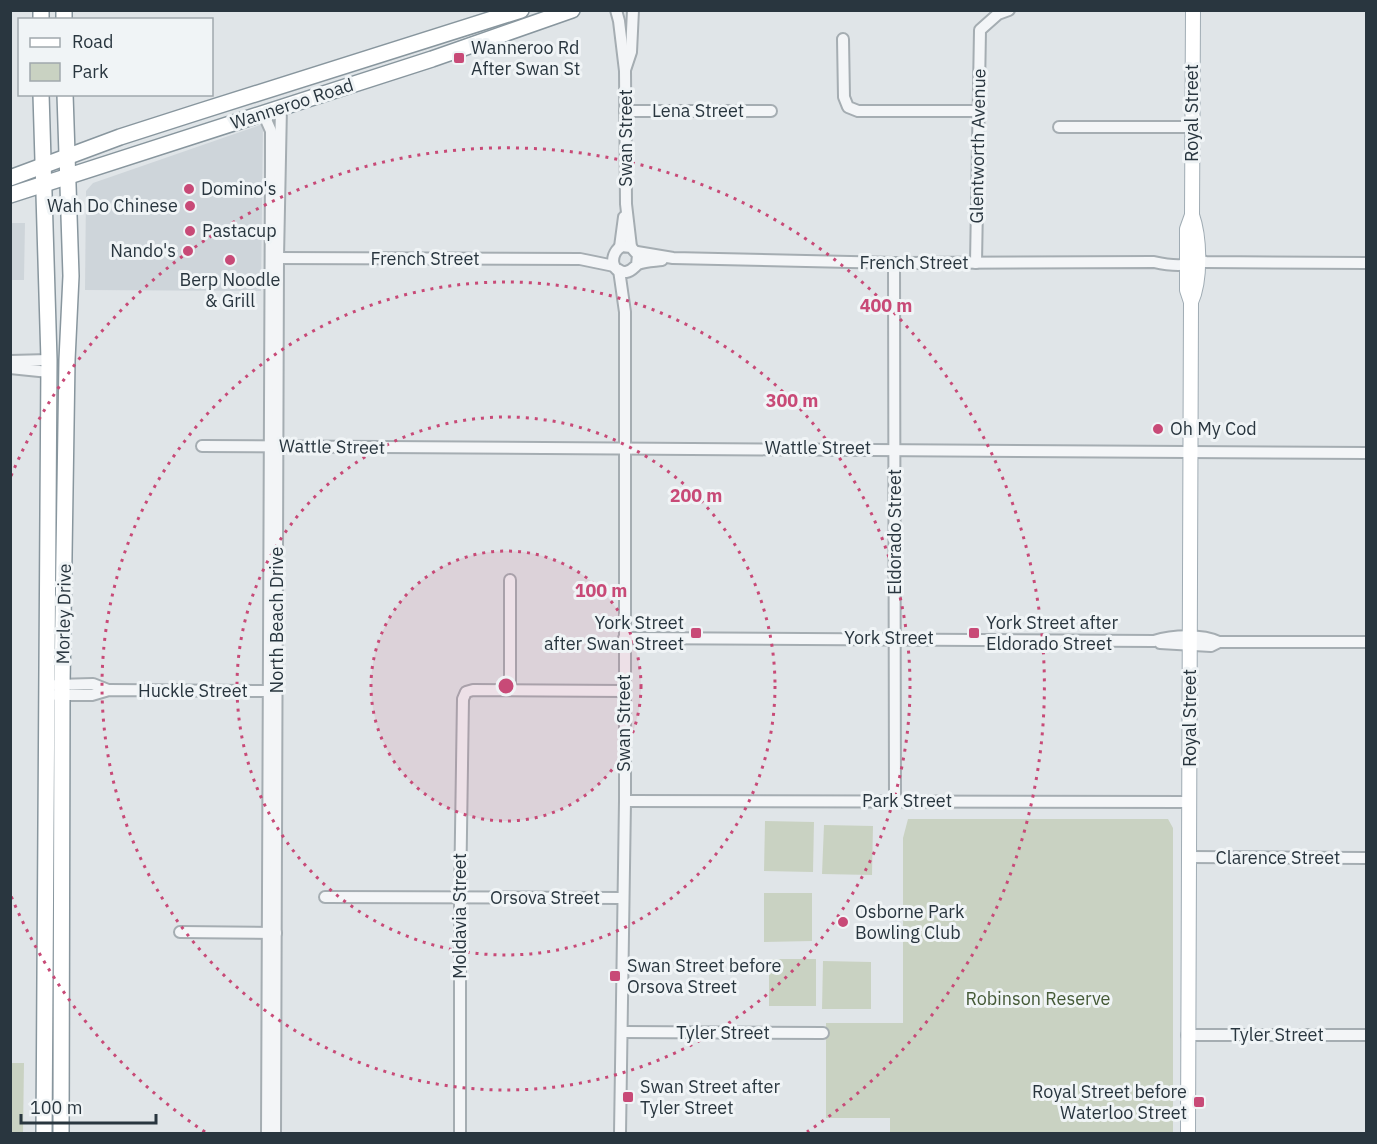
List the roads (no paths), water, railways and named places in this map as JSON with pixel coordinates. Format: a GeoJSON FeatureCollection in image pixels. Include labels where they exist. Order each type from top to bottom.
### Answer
{"type":"FeatureCollection","features":[{"type":"Feature","properties":{"kind":"highway","name":"Wanneroo Road"},"geometry":{"type":"LineString","coordinates":[[10,178],[198,112],[521,10]]}},
{"type":"Feature","properties":{"kind":"highway","name":"Wanneroo Road"},"geometry":{"type":"LineString","coordinates":[[10,195],[432,59],[572,10]]}},
{"type":"Feature","properties":{"kind":"highway","name":"Morley Drive"},"geometry":{"type":"LineString","coordinates":[[41,96],[49,335],[61,1134]]}},
{"type":"Feature","properties":{"kind":"highway","name":"Morley Drive"},"geometry":{"type":"LineString","coordinates":[[44,1134],[55,690],[71,276],[65,96]]}},
{"type":"Feature","properties":{"kind":"highway"},"geometry":{"type":"LineString","coordinates":[[49,335],[53,290],[60,278],[71,276]]}},
{"type":"Feature","properties":{"kind":"main road","name":"Royal Street"},"geometry":{"type":"LineString","coordinates":[[1188,1134],[1191,302],[1186,290],[1190,262],[1187,229],[1192,215],[1193,11]]}},
{"type":"Feature","properties":{"kind":"street","name":"Swan Street"},"geometry":{"type":"LineString","coordinates":[[616,10],[625,71],[626,204],[634,250]]}},
{"type":"Feature","properties":{"kind":"street","name":"Swan Street"},"geometry":{"type":"LineString","coordinates":[[625,71],[632,52],[633,10]]}},
{"type":"Feature","properties":{"kind":"street","name":"Glentworth Avenue"},"geometry":{"type":"LineString","coordinates":[[976,263],[980,30],[999,14],[1009,10]]}},
{"type":"Feature","properties":{"kind":"street"},"geometry":{"type":"LineString","coordinates":[[843,39],[844,97],[848,107],[858,111],[978,111]]}},
{"type":"Feature","properties":{"kind":"street","name":"North Beach Drive"},"geometry":{"type":"LineString","coordinates":[[274,258],[281,107]]}},
{"type":"Feature","properties":{"kind":"street","name":"Lena Street"},"geometry":{"type":"LineString","coordinates":[[625,111],[771,111]]}},
{"type":"Feature","properties":{"kind":"street","name":"North Beach Drive"},"geometry":{"type":"LineString","coordinates":[[263,113],[270,131],[274,258],[272,933],[275,1134]]}},
{"type":"Feature","properties":{"kind":"street"},"geometry":{"type":"LineString","coordinates":[[1059,127],[1192,127]]}},
{"type":"Feature","properties":{"kind":"street","name":"Swan Street"},"geometry":{"type":"LineString","coordinates":[[616,250],[626,204]]}},
{"type":"Feature","properties":{"kind":"street"},"geometry":{"type":"LineString","coordinates":[[626,246],[634,250],[638,258],[634,267],[627,272],[617,268],[612,258],[616,250],[626,246]]}},
{"type":"Feature","properties":{"kind":"street","name":"French Street"},"geometry":{"type":"LineString","coordinates":[[580,259],[616,250]]}},
{"type":"Feature","properties":{"kind":"street","name":"French Street"},"geometry":{"type":"LineString","coordinates":[[634,250],[673,258],[894,263],[1154,262],[1166,265],[1190,262],[1366,263]]}},
{"type":"Feature","properties":{"kind":"street","name":"French Street"},"geometry":{"type":"LineString","coordinates":[[274,258],[580,259],[617,268]]}},
{"type":"Feature","properties":{"kind":"street","name":"French Street"},"geometry":{"type":"LineString","coordinates":[[634,267],[673,258]]}},
{"type":"Feature","properties":{"kind":"street","name":"Eldorado Street"},"geometry":{"type":"LineString","coordinates":[[894,263],[895,801]]}},
{"type":"Feature","properties":{"kind":"street","name":"Swan Street"},"geometry":{"type":"LineString","coordinates":[[625,312],[634,267]]}},
{"type":"Feature","properties":{"kind":"street","name":"Swan Street"},"geometry":{"type":"LineString","coordinates":[[617,268],[625,312],[625,801],[620,1134]]}},
{"type":"Feature","properties":{"kind":"street"},"geometry":{"type":"LineString","coordinates":[[10,361],[49,366]]}},
{"type":"Feature","properties":{"kind":"street"},"geometry":{"type":"LineString","coordinates":[[10,368],[49,366]]}},
{"type":"Feature","properties":{"kind":"street","name":"Wattle Street"},"geometry":{"type":"LineString","coordinates":[[202,446],[895,448],[1366,453]]}},
{"type":"Feature","properties":{"kind":"street"},"geometry":{"type":"LineString","coordinates":[[510,580],[510,690],[624,691]]}},
{"type":"Feature","properties":{"kind":"street","name":"York Street"},"geometry":{"type":"LineString","coordinates":[[624,638],[1155,641],[1164,645],[1191,642],[1211,646],[1219,642],[1366,642]]}},
{"type":"Feature","properties":{"kind":"street","name":"Huckle Street"},"geometry":{"type":"LineString","coordinates":[[55,690],[93,684],[109,690],[273,691]]}},
{"type":"Feature","properties":{"kind":"street","name":"Moldavia Street"},"geometry":{"type":"LineString","coordinates":[[460,1134],[463,699],[466,692],[473,690],[510,690]]}},
{"type":"Feature","properties":{"kind":"street","name":"Park Street"},"geometry":{"type":"LineString","coordinates":[[625,801],[1190,802]]}},
{"type":"Feature","properties":{"kind":"street","name":"Clarence Street"},"geometry":{"type":"LineString","coordinates":[[1189,857],[1366,858]]}},
{"type":"Feature","properties":{"kind":"street","name":"Orsova Street"},"geometry":{"type":"LineString","coordinates":[[325,897],[622,898]]}},
{"type":"Feature","properties":{"kind":"street"},"geometry":{"type":"LineString","coordinates":[[180,932],[272,933]]}},
{"type":"Feature","properties":{"kind":"street","name":"North Beach Drive"},"geometry":{"type":"LineString","coordinates":[[267,1134],[272,933]]}},
{"type":"Feature","properties":{"kind":"street","name":"Tyler Street"},"geometry":{"type":"LineString","coordinates":[[623,1032],[823,1033]]}},
{"type":"Feature","properties":{"kind":"street","name":"Tyler Street"},"geometry":{"type":"LineString","coordinates":[[1187,1035],[1366,1035]]}},
{"type":"Feature","properties":{"kind":"place","name":"Wanneroo Rd After Swan St"},"geometry":{"type":"Point","coordinates":[459,58]}},
{"type":"Feature","properties":{"kind":"place","name":"Domino's"},"geometry":{"type":"Point","coordinates":[189,189]}},
{"type":"Feature","properties":{"kind":"place","name":"Wah Do Chinese"},"geometry":{"type":"Point","coordinates":[190,206]}},
{"type":"Feature","properties":{"kind":"place","name":"Pastacup"},"geometry":{"type":"Point","coordinates":[190,231]}},
{"type":"Feature","properties":{"kind":"place","name":"Nando's"},"geometry":{"type":"Point","coordinates":[188,251]}},
{"type":"Feature","properties":{"kind":"place","name":"Berp Noodle & Grill"},"geometry":{"type":"Point","coordinates":[230,260]}},
{"type":"Feature","properties":{"kind":"place","name":"Oh My Cod"},"geometry":{"type":"Point","coordinates":[1158,429]}},
{"type":"Feature","properties":{"kind":"place","name":"York Street after Swan Street"},"geometry":{"type":"Point","coordinates":[696,633]}},
{"type":"Feature","properties":{"kind":"place","name":"York Street after Eldorado Street"},"geometry":{"type":"Point","coordinates":[974,633]}},
{"type":"Feature","properties":{"kind":"place","name":"Osborne Park Bowling Club"},"geometry":{"type":"Point","coordinates":[843,922]}},
{"type":"Feature","properties":{"kind":"place","name":"Swan Street before Orsova Street"},"geometry":{"type":"Point","coordinates":[615,976]}},
{"type":"Feature","properties":{"kind":"place","name":"Swan Street after Tyler Street"},"geometry":{"type":"Point","coordinates":[628,1097]}},
{"type":"Feature","properties":{"kind":"place","name":"Royal Street before Waterloo Street"},"geometry":{"type":"Point","coordinates":[1199,1102]}},
{"type":"Feature","properties":{"kind":"park label","name":"Robinson Reserve"},"geometry":{"type":"Point","coordinates":[1038,999]}}]}
